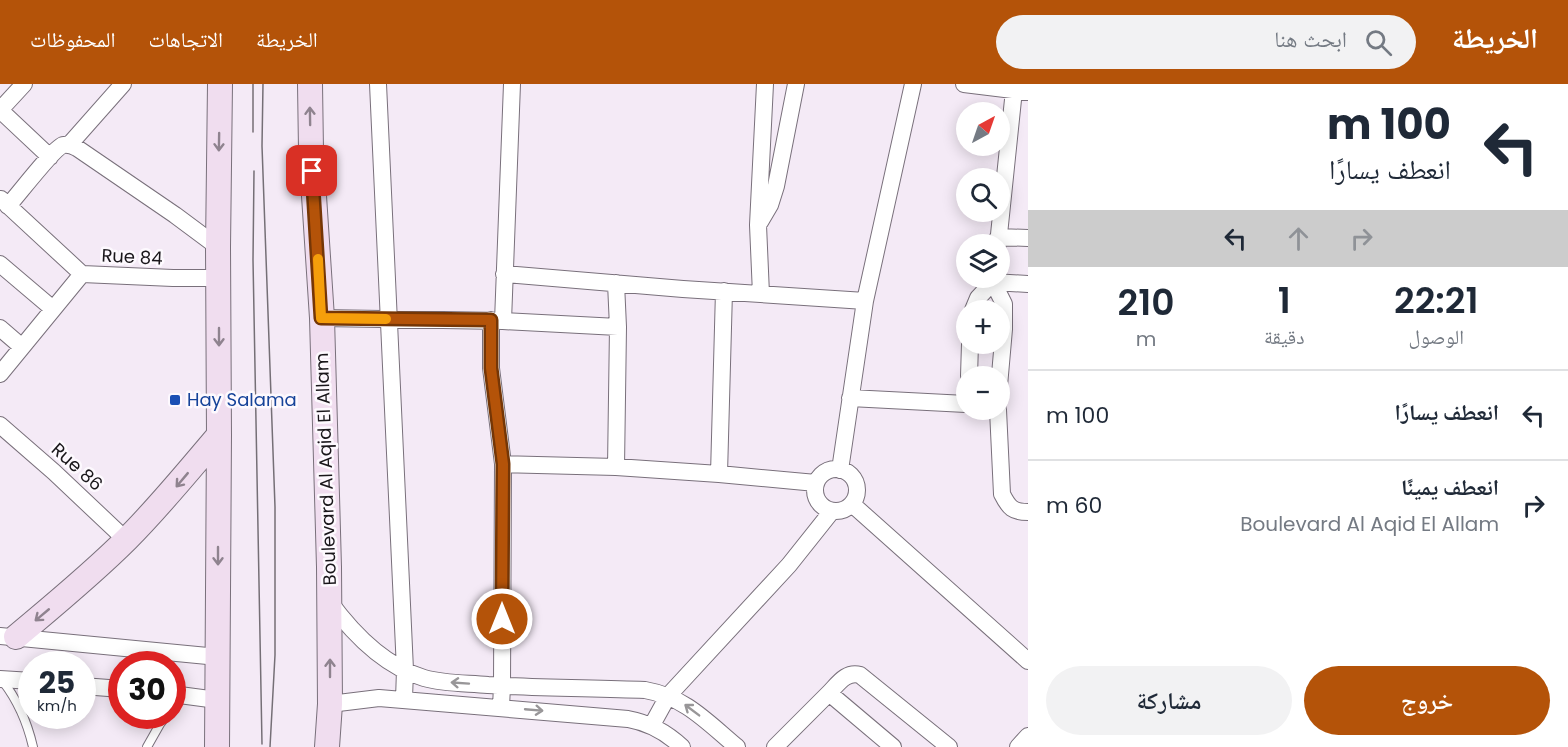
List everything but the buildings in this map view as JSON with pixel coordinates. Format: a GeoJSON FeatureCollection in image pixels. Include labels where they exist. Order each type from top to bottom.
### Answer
{"type":"FeatureCollection","features":[{"type":"Feature","properties":{"kind":"main road"},"geometry":{"type":"LineString","coordinates":[[217,747],[220,84]]}},
{"type":"Feature","properties":{"kind":"main road","name":"Boulevard Al Aqid El Allam"},"geometry":{"type":"LineString","coordinates":[[310,84],[311,150],[321,318],[329,601],[330,704],[327,747]]}},
{"type":"Feature","properties":{"kind":"main road"},"geometry":{"type":"LineString","coordinates":[[8,637],[73,590],[126,540],[172,491],[219,435]]}},
{"type":"Feature","properties":{"kind":"street"},"geometry":{"type":"LineString","coordinates":[[24,84],[0,110],[50,157]]}},
{"type":"Feature","properties":{"kind":"street"},"geometry":{"type":"LineString","coordinates":[[73,146],[123,84]]}},
{"type":"Feature","properties":{"kind":"street"},"geometry":{"type":"LineString","coordinates":[[378,84],[405,670],[404,699]]}},
{"type":"Feature","properties":{"kind":"street"},"geometry":{"type":"LineString","coordinates":[[501,707],[503,464],[491,368],[504,274],[512,84]]}},
{"type":"Feature","properties":{"kind":"street"},"geometry":{"type":"LineString","coordinates":[[761,294],[758,225],[765,84]]}},
{"type":"Feature","properties":{"kind":"street"},"geometry":{"type":"LineString","coordinates":[[758,225],[770,205],[776,186],[796,84]]}},
{"type":"Feature","properties":{"kind":"street"},"geometry":{"type":"LineString","coordinates":[[840,470],[865,301],[913,84]]}},
{"type":"Feature","properties":{"kind":"street"},"geometry":{"type":"LineString","coordinates":[[964,84],[1021,91],[999,234]]}},
{"type":"Feature","properties":{"kind":"street"},"geometry":{"type":"LineString","coordinates":[[4,202],[61,146],[73,146],[218,247]]}},
{"type":"Feature","properties":{"kind":"street","name":"Rue 84"},"geometry":{"type":"LineString","coordinates":[[4,202],[82,274],[219,278]]}},
{"type":"Feature","properties":{"kind":"street"},"geometry":{"type":"LineString","coordinates":[[1010,240],[1028,238]]}},
{"type":"Feature","properties":{"kind":"street"},"geometry":{"type":"LineString","coordinates":[[0,264],[52,309]]}},
{"type":"Feature","properties":{"kind":"street"},"geometry":{"type":"LineString","coordinates":[[0,374],[82,274]]}},
{"type":"Feature","properties":{"kind":"street"},"geometry":{"type":"LineString","coordinates":[[504,274],[865,301]]}},
{"type":"Feature","properties":{"kind":"street"},"geometry":{"type":"LineString","coordinates":[[1010,282],[1028,284]]}},
{"type":"Feature","properties":{"kind":"street"},"geometry":{"type":"LineString","coordinates":[[616,284],[618,327],[616,467]]}},
{"type":"Feature","properties":{"kind":"street"},"geometry":{"type":"LineString","coordinates":[[977,300],[987,288]]}},
{"type":"Feature","properties":{"kind":"street"},"geometry":{"type":"LineString","coordinates":[[997,288],[1004,304],[1001,366]]}},
{"type":"Feature","properties":{"kind":"street"},"geometry":{"type":"LineString","coordinates":[[719,474],[724,291]]}},
{"type":"Feature","properties":{"kind":"street"},"geometry":{"type":"LineString","coordinates":[[321,318],[497,320],[618,327]]}},
{"type":"Feature","properties":{"kind":"street"},"geometry":{"type":"LineString","coordinates":[[0,328],[22,347]]}},
{"type":"Feature","properties":{"kind":"street"},"geometry":{"type":"LineString","coordinates":[[850,398],[956,403]]}},
{"type":"Feature","properties":{"kind":"street"},"geometry":{"type":"LineString","coordinates":[[998,420],[1002,494],[1007,505],[1018,512],[1028,512]]}},
{"type":"Feature","properties":{"kind":"street","name":"Rue 86"},"geometry":{"type":"LineString","coordinates":[[0,425],[126,540]]}},
{"type":"Feature","properties":{"kind":"street"},"geometry":{"type":"LineString","coordinates":[[503,464],[616,467],[816,483]]}},
{"type":"Feature","properties":{"kind":"street"},"geometry":{"type":"LineString","coordinates":[[840,470],[847,472],[856,483],[857,490],[852,504],[840,511],[832,511],[818,500],[815,492],[816,483],[825,472],[840,470]]}},
{"type":"Feature","properties":{"kind":"street"},"geometry":{"type":"LineString","coordinates":[[852,504],[1025,655]]}},
{"type":"Feature","properties":{"kind":"street"},"geometry":{"type":"LineString","coordinates":[[652,725],[669,696],[789,565],[832,511]]}},
{"type":"Feature","properties":{"kind":"street"},"geometry":{"type":"LineString","coordinates":[[329,601],[362,641],[382,657],[424,678],[442,682],[502,686],[645,690],[669,696],[689,707],[737,747]]}},
{"type":"Feature","properties":{"kind":"street"},"geometry":{"type":"LineString","coordinates":[[8,637],[218,657]]}},
{"type":"Feature","properties":{"kind":"street"},"geometry":{"type":"LineString","coordinates":[[775,747],[848,675],[854,673],[860,675],[949,747]]}},
{"type":"Feature","properties":{"kind":"street"},"geometry":{"type":"LineString","coordinates":[[0,679],[18,680]]}},
{"type":"Feature","properties":{"kind":"street"},"geometry":{"type":"LineString","coordinates":[[829,693],[893,747]]}},
{"type":"Feature","properties":{"kind":"street"},"geometry":{"type":"LineString","coordinates":[[186,697],[217,700]]}},
{"type":"Feature","properties":{"kind":"street"},"geometry":{"type":"LineString","coordinates":[[330,704],[379,698],[404,699],[628,718],[652,725],[682,747]]}},
{"type":"Feature","properties":{"kind":"street"},"geometry":{"type":"LineString","coordinates":[[1018,747],[1028,736]]}},
{"type":"Feature","properties":{"kind":"lane"},"geometry":{"type":"LineString","coordinates":[[0,679],[13,694],[22,711],[33,747]]}},
{"type":"Feature","properties":{"kind":"lane"},"geometry":{"type":"LineString","coordinates":[[147,747],[157,729]]}},
{"type":"Feature","properties":{"kind":"tram line"},"geometry":{"type":"LineString","coordinates":[[253,84],[253,132]]}},
{"type":"Feature","properties":{"kind":"tram line"},"geometry":{"type":"LineString","coordinates":[[263,84],[262,146],[275,507],[275,655],[270,747]]}},
{"type":"Feature","properties":{"kind":"tram line"},"geometry":{"type":"LineString","coordinates":[[254,171],[253,260],[262,744]]}},
{"type":"Feature","properties":{"kind":"slow traffic"},"geometry":{"type":"LineString","coordinates":[[318,259],[321,318],[386,319]]}},
{"type":"Feature","properties":{"kind":"place","name":"Hay Salama"},"geometry":{"type":"Point","coordinates":[175,400]}},
{"type":"Feature","properties":{"kind":"route"},"geometry":{"type":"LineString","coordinates":[[312,171],[321,318],[491,320],[491,368],[503,464],[502,619]]}}]}
